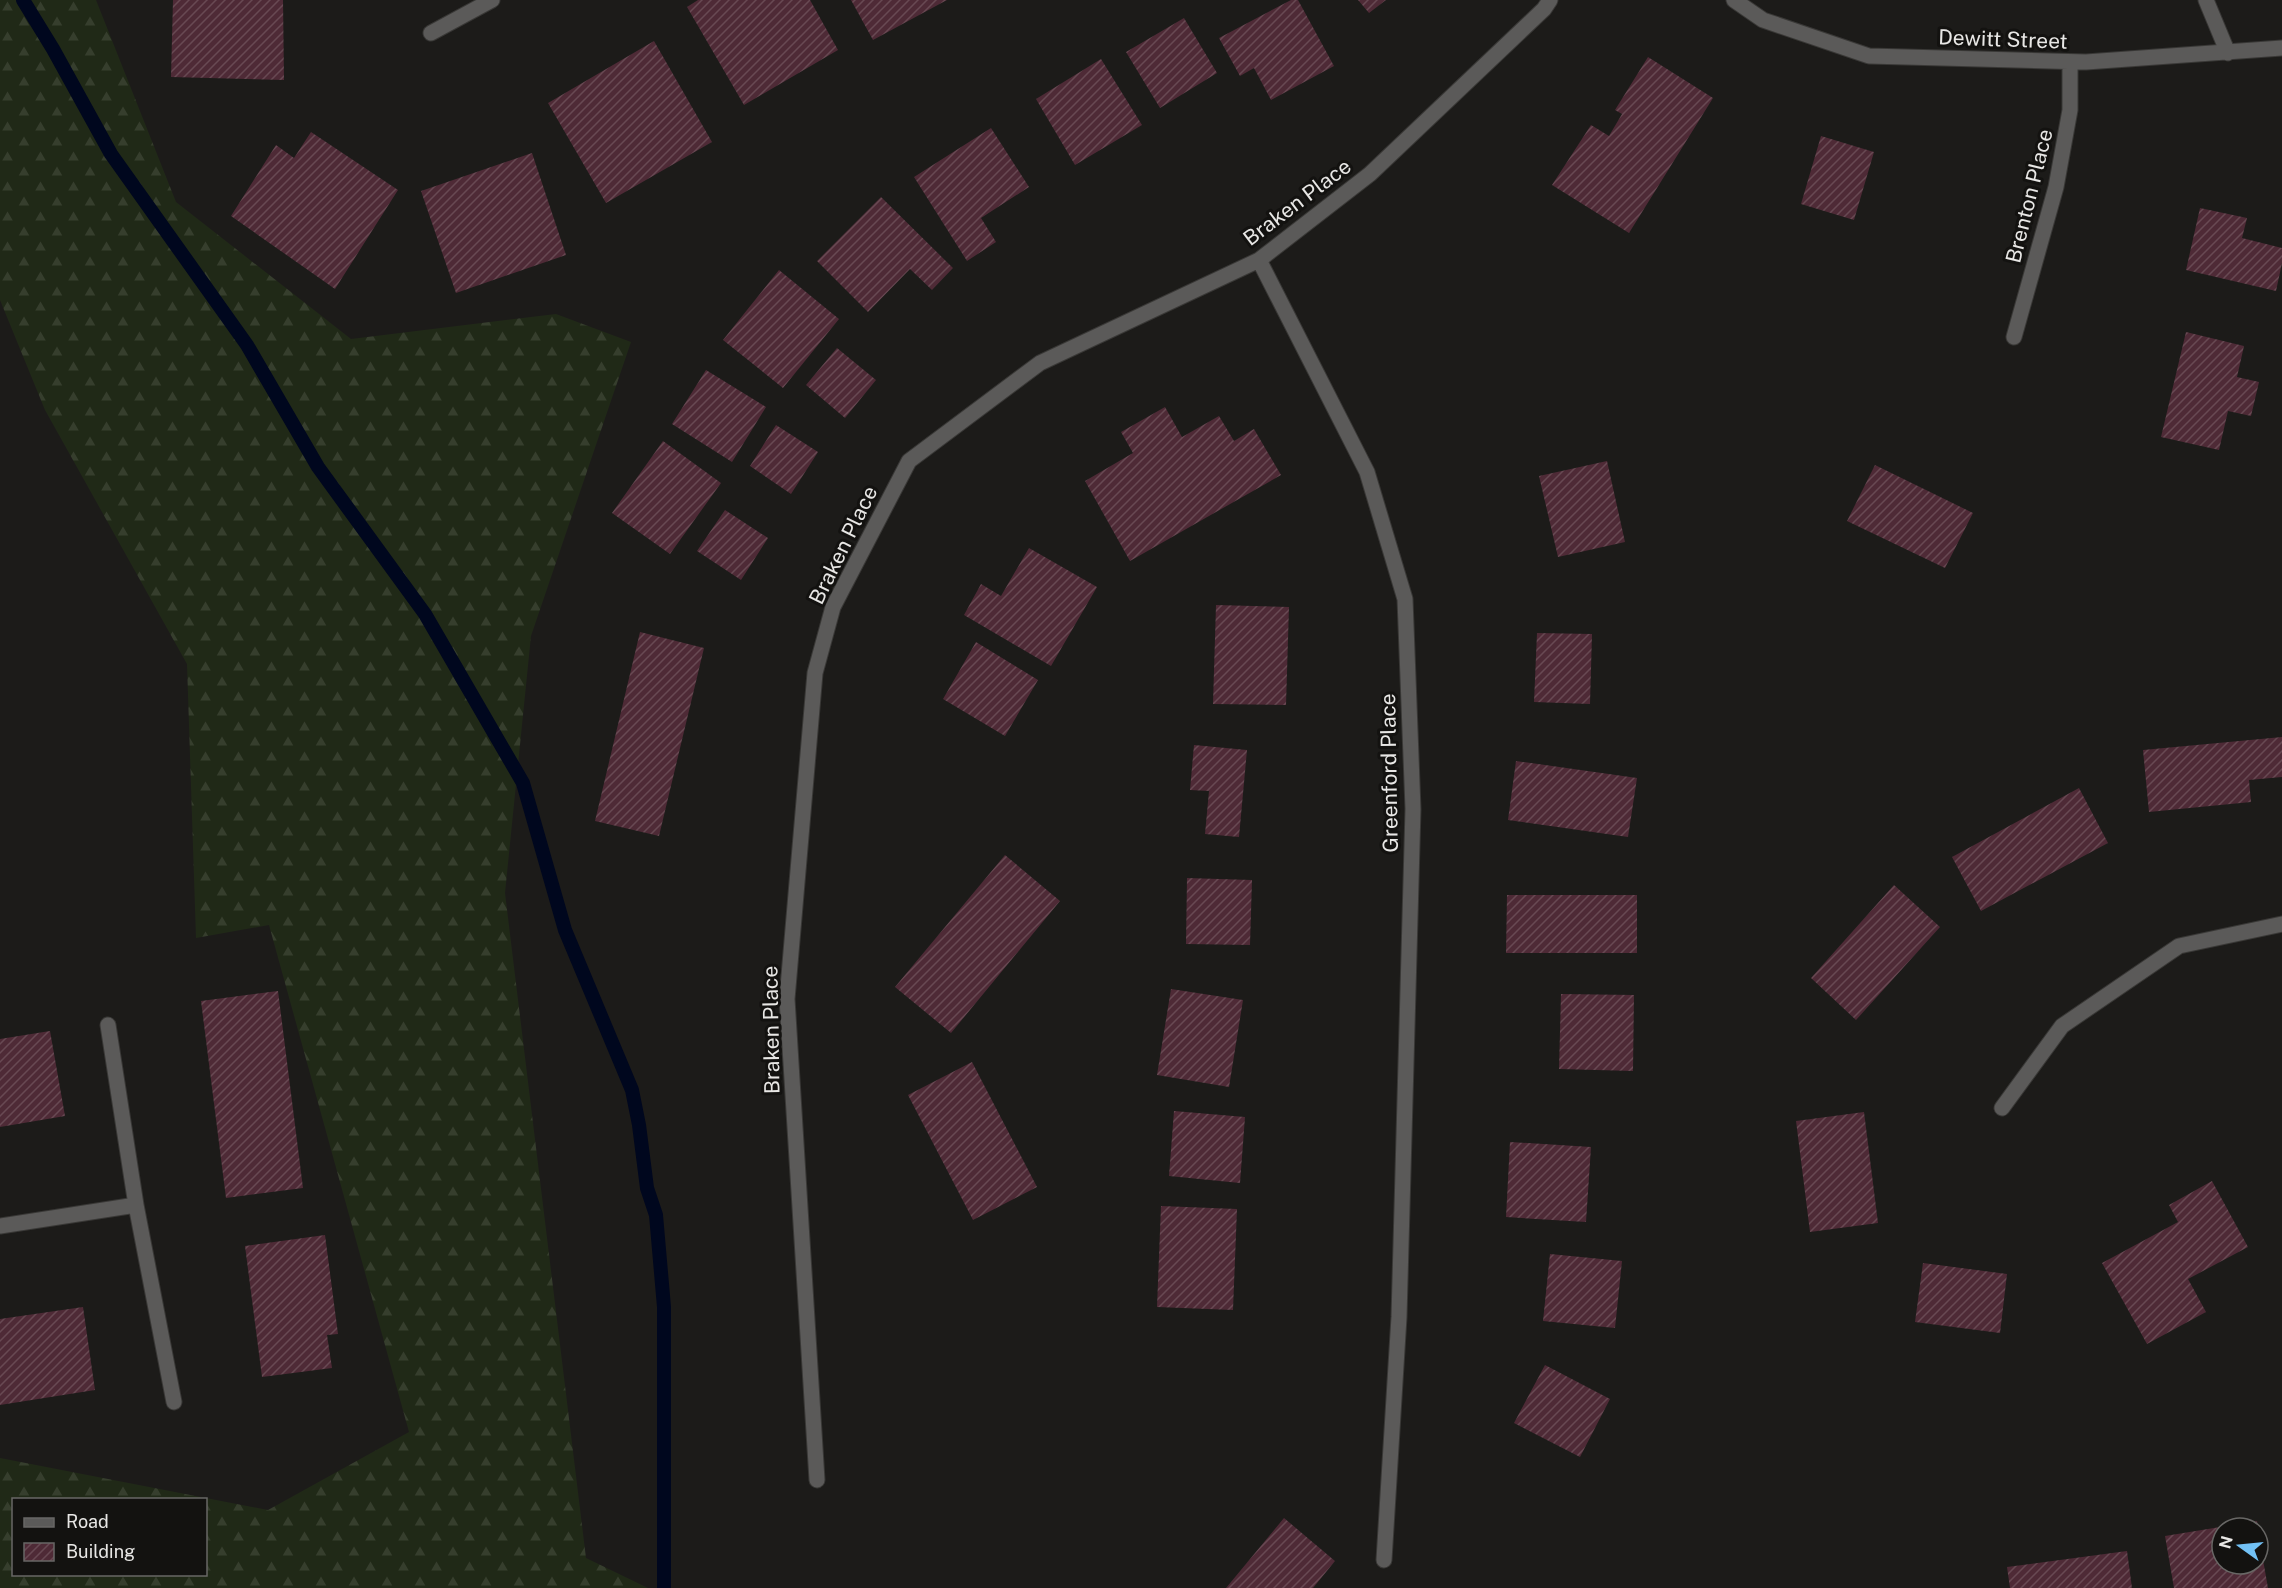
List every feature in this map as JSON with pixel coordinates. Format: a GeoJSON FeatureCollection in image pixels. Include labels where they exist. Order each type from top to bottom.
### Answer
{"type":"FeatureCollection","features":[{"type":"Feature","properties":{"kind":"street"},"geometry":{"type":"LineString","coordinates":[[431,33],[492,0]]}},
{"type":"Feature","properties":{"kind":"street","name":"Braken Place"},"geometry":{"type":"LineString","coordinates":[[817,1480],[787,999],[815,673],[833,607],[909,461],[1040,363],[1259,260],[1370,174],[1528,24],[1550,0]]}},
{"type":"Feature","properties":{"kind":"street","name":"Dewitt Street"},"geometry":{"type":"LineString","coordinates":[[1734,0],[1763,20],[1869,56],[2070,62],[2282,48]]}},
{"type":"Feature","properties":{"kind":"street"},"geometry":{"type":"LineString","coordinates":[[2206,0],[2228,53]]}},
{"type":"Feature","properties":{"kind":"street","name":"Brenton Place"},"geometry":{"type":"LineString","coordinates":[[2014,337],[2056,187],[2070,110],[2070,62]]}},
{"type":"Feature","properties":{"kind":"street","name":"Greenford Place"},"geometry":{"type":"LineString","coordinates":[[1259,260],[1367,472],[1405,599],[1413,809],[1400,1317],[1384,1560]]}},
{"type":"Feature","properties":{"kind":"street"},"geometry":{"type":"LineString","coordinates":[[2002,1108],[2062,1026],[2179,946],[2282,924]]}},
{"type":"Feature","properties":{"kind":"street"},"geometry":{"type":"LineString","coordinates":[[108,1025],[136,1205],[174,1402]]}},
{"type":"Feature","properties":{"kind":"street"},"geometry":{"type":"LineString","coordinates":[[0,1226],[136,1205]]}},
{"type":"Feature","properties":{"kind":"green space"},"geometry":{"type":"Polygon","coordinates":[[[0,0],[96,0],[176,202],[351,339],[556,314],[631,342],[531,636],[505,893],[586,1558],[648,1588],[0,1588],[0,1458],[206,1498],[12,1498],[12,1576],[207,1576],[207,1498],[268,1510],[409,1432],[269,925],[196,938],[187,664],[45,410],[0,300],[0,0]]]}},
{"type":"Feature","properties":{"kind":"building"},"geometry":{"type":"Polygon","coordinates":[[[173,0],[283,0],[284,80],[171,77],[173,0]]]}},
{"type":"Feature","properties":{"kind":"building"},"geometry":{"type":"Polygon","coordinates":[[[698,0],[810,0],[838,50],[744,105],[687,7],[698,0]]]}},
{"type":"Feature","properties":{"kind":"building"},"geometry":{"type":"Polygon","coordinates":[[[851,0],[947,0],[873,40],[851,0]]]}},
{"type":"Feature","properties":{"kind":"building"},"geometry":{"type":"Polygon","coordinates":[[[1291,0],[1298,0],[1334,66],[1271,100],[1254,68],[1240,76],[1219,38],[1291,0]]]}},
{"type":"Feature","properties":{"kind":"building"},"geometry":{"type":"Polygon","coordinates":[[[1358,0],[1386,0],[1369,13],[1358,0]]]}},
{"type":"Feature","properties":{"kind":"building"},"geometry":{"type":"Polygon","coordinates":[[[1184,18],[1217,73],[1160,108],[1126,52],[1184,18]]]}},
{"type":"Feature","properties":{"kind":"building"},"geometry":{"type":"Polygon","coordinates":[[[654,41],[712,142],[606,203],[548,103],[654,41]]]}},
{"type":"Feature","properties":{"kind":"building"},"geometry":{"type":"Polygon","coordinates":[[[1648,57],[1713,98],[1629,233],[1552,185],[1591,125],[1609,136],[1622,114],[1615,110],[1648,57]]]}},
{"type":"Feature","properties":{"kind":"building"},"geometry":{"type":"Polygon","coordinates":[[[1101,59],[1142,125],[1075,165],[1036,99],[1101,59]]]}},
{"type":"Feature","properties":{"kind":"building"},"geometry":{"type":"Polygon","coordinates":[[[991,128],[1029,187],[981,218],[996,242],[967,261],[914,177],[991,128]]]}},
{"type":"Feature","properties":{"kind":"building"},"geometry":{"type":"Polygon","coordinates":[[[311,132],[398,190],[335,289],[231,216],[276,145],[294,158],[311,132]]]}},
{"type":"Feature","properties":{"kind":"building"},"geometry":{"type":"Polygon","coordinates":[[[1821,136],[1874,152],[1854,220],[1801,204],[1821,136]]]}},
{"type":"Feature","properties":{"kind":"building"},"geometry":{"type":"Polygon","coordinates":[[[532,153],[566,255],[456,293],[421,191],[532,153]]]}},
{"type":"Feature","properties":{"kind":"building"},"geometry":{"type":"Polygon","coordinates":[[[881,197],[953,268],[932,290],[910,269],[868,312],[817,261],[881,197]]]}},
{"type":"Feature","properties":{"kind":"building"},"geometry":{"type":"Polygon","coordinates":[[[2200,208],[2247,218],[2242,238],[2282,248],[2282,263],[2276,291],[2186,270],[2200,208]]]}},
{"type":"Feature","properties":{"kind":"building"},"geometry":{"type":"Polygon","coordinates":[[[779,270],[839,319],[783,388],[723,340],[779,270]]]}},
{"type":"Feature","properties":{"kind":"building"},"geometry":{"type":"Polygon","coordinates":[[[2186,332],[2244,346],[2237,377],[2259,382],[2251,416],[2228,411],[2219,450],[2161,437],[2186,332]]]}},
{"type":"Feature","properties":{"kind":"building"},"geometry":{"type":"Polygon","coordinates":[[[837,348],[876,380],[845,418],[806,385],[837,348]]]}},
{"type":"Feature","properties":{"kind":"building"},"geometry":{"type":"Polygon","coordinates":[[[706,370],[766,407],[732,462],[672,424],[706,370]]]}},
{"type":"Feature","properties":{"kind":"building"},"geometry":{"type":"Polygon","coordinates":[[[1165,407],[1182,437],[1219,416],[1234,441],[1254,429],[1281,475],[1130,561],[1085,481],[1133,453],[1121,432],[1165,407]]]}},
{"type":"Feature","properties":{"kind":"building"},"geometry":{"type":"Polygon","coordinates":[[[776,425],[818,452],[791,494],[750,466],[776,425]]]}},
{"type":"Feature","properties":{"kind":"building"},"geometry":{"type":"Polygon","coordinates":[[[663,441],[721,483],[670,554],[612,513],[663,441]]]}},
{"type":"Feature","properties":{"kind":"building"},"geometry":{"type":"Polygon","coordinates":[[[1607,461],[1625,542],[1558,557],[1539,476],[1607,461]]]}},
{"type":"Feature","properties":{"kind":"building"},"geometry":{"type":"Polygon","coordinates":[[[1875,465],[1973,513],[1945,568],[1847,521],[1875,465]]]}},
{"type":"Feature","properties":{"kind":"building"},"geometry":{"type":"Polygon","coordinates":[[[725,510],[768,538],[741,580],[697,551],[725,510]]]}},
{"type":"Feature","properties":{"kind":"building"},"geometry":{"type":"Polygon","coordinates":[[[1029,548],[1097,587],[1051,666],[964,615],[981,584],[1001,596],[1029,548]]]}},
{"type":"Feature","properties":{"kind":"building"},"geometry":{"type":"Polygon","coordinates":[[[1216,605],[1289,607],[1286,705],[1213,704],[1216,605]]]}},
{"type":"Feature","properties":{"kind":"building"},"geometry":{"type":"Polygon","coordinates":[[[640,632],[704,648],[659,836],[595,821],[640,632]]]}},
{"type":"Feature","properties":{"kind":"building"},"geometry":{"type":"Polygon","coordinates":[[[1537,633],[1592,634],[1590,704],[1534,702],[1537,633]]]}},
{"type":"Feature","properties":{"kind":"building"},"geometry":{"type":"Polygon","coordinates":[[[976,642],[1038,680],[1005,736],[943,699],[976,642]]]}},
{"type":"Feature","properties":{"kind":"building"},"geometry":{"type":"Polygon","coordinates":[[[2282,737],[2282,777],[2249,780],[2251,802],[2149,812],[2143,750],[2282,737]]]}},
{"type":"Feature","properties":{"kind":"building"},"geometry":{"type":"Polygon","coordinates":[[[1194,745],[1247,750],[1239,837],[1205,834],[1209,791],[1190,790],[1194,745]]]}},
{"type":"Feature","properties":{"kind":"building"},"geometry":{"type":"Polygon","coordinates":[[[1516,761],[1637,778],[1628,837],[1508,820],[1516,761]]]}},
{"type":"Feature","properties":{"kind":"building"},"geometry":{"type":"Polygon","coordinates":[[[2079,788],[2108,843],[1981,911],[1952,857],[2079,788]]]}},
{"type":"Feature","properties":{"kind":"building"},"geometry":{"type":"Polygon","coordinates":[[[1005,855],[1060,901],[951,1033],[895,987],[1005,855]]]}},
{"type":"Feature","properties":{"kind":"building"},"geometry":{"type":"Polygon","coordinates":[[[1187,878],[1252,880],[1250,945],[1186,944],[1187,878]]]}},
{"type":"Feature","properties":{"kind":"building"},"geometry":{"type":"Polygon","coordinates":[[[1894,885],[1940,927],[1856,1020],[1811,978],[1894,885]]]}},
{"type":"Feature","properties":{"kind":"building"},"geometry":{"type":"Polygon","coordinates":[[[1507,895],[1637,895],[1637,953],[1506,953],[1507,895]]]}},
{"type":"Feature","properties":{"kind":"building"},"geometry":{"type":"Polygon","coordinates":[[[1171,989],[1243,1000],[1229,1087],[1157,1075],[1171,989]]]}},
{"type":"Feature","properties":{"kind":"building"},"geometry":{"type":"Polygon","coordinates":[[[278,991],[303,1188],[226,1198],[201,1001],[278,991]]]}},
{"type":"Feature","properties":{"kind":"building"},"geometry":{"type":"Polygon","coordinates":[[[1561,994],[1634,995],[1633,1071],[1559,1069],[1561,994]]]}},
{"type":"Feature","properties":{"kind":"building"},"geometry":{"type":"Polygon","coordinates":[[[50,1031],[65,1116],[0,1127],[0,1039],[50,1031]]]}},
{"type":"Feature","properties":{"kind":"building"},"geometry":{"type":"Polygon","coordinates":[[[972,1062],[1037,1187],[973,1220],[908,1095],[972,1062]]]}},
{"type":"Feature","properties":{"kind":"building"},"geometry":{"type":"Polygon","coordinates":[[[1174,1111],[1245,1117],[1240,1183],[1169,1176],[1174,1111]]]}},
{"type":"Feature","properties":{"kind":"building"},"geometry":{"type":"Polygon","coordinates":[[[1864,1112],[1878,1223],[1810,1232],[1796,1121],[1864,1112]]]}},
{"type":"Feature","properties":{"kind":"building"},"geometry":{"type":"Polygon","coordinates":[[[1510,1142],[1591,1147],[1586,1222],[1506,1217],[1510,1142]]]}},
{"type":"Feature","properties":{"kind":"building"},"geometry":{"type":"Polygon","coordinates":[[[2212,1181],[2248,1247],[2188,1279],[2206,1312],[2147,1344],[2102,1263],[2178,1222],[2169,1205],[2212,1181]]]}},
{"type":"Feature","properties":{"kind":"building"},"geometry":{"type":"Polygon","coordinates":[[[1161,1206],[1237,1209],[1233,1310],[1157,1307],[1161,1206]]]}},
{"type":"Feature","properties":{"kind":"building"},"geometry":{"type":"Polygon","coordinates":[[[325,1235],[338,1334],[327,1335],[332,1368],[262,1377],[245,1246],[325,1235]]]}},
{"type":"Feature","properties":{"kind":"building"},"geometry":{"type":"Polygon","coordinates":[[[1550,1254],[1622,1261],[1615,1328],[1543,1321],[1550,1254]]]}},
{"type":"Feature","properties":{"kind":"building"},"geometry":{"type":"Polygon","coordinates":[[[1923,1263],[2007,1274],[2000,1333],[1915,1322],[1923,1263]]]}},
{"type":"Feature","properties":{"kind":"building"},"geometry":{"type":"Polygon","coordinates":[[[83,1307],[95,1390],[0,1405],[0,1319],[83,1307]]]}},
{"type":"Feature","properties":{"kind":"building"},"geometry":{"type":"Polygon","coordinates":[[[1545,1365],[1610,1399],[1580,1457],[1514,1423],[1545,1365]]]}},
{"type":"Feature","properties":{"kind":"building"},"geometry":{"type":"Polygon","coordinates":[[[1284,1518],[1335,1561],[1313,1588],[1226,1588],[1284,1518]]]}},
{"type":"Feature","properties":{"kind":"building"},"geometry":{"type":"Polygon","coordinates":[[[2210,1529],[2210,1576],[2266,1576],[2268,1588],[2174,1588],[2165,1536],[2210,1529]]]}},
{"type":"Feature","properties":{"kind":"building"},"geometry":{"type":"Polygon","coordinates":[[[2127,1551],[2132,1588],[2010,1588],[2007,1567],[2127,1551]]]}},
{"type":"Feature","properties":{"kind":"waterway"},"geometry":{"type":"LineString","coordinates":[[23,0],[111,154],[247,345],[318,467],[425,614],[523,783],[565,930],[632,1090],[647,1188],[656,1215],[664,1307],[664,1588]]}}]}
